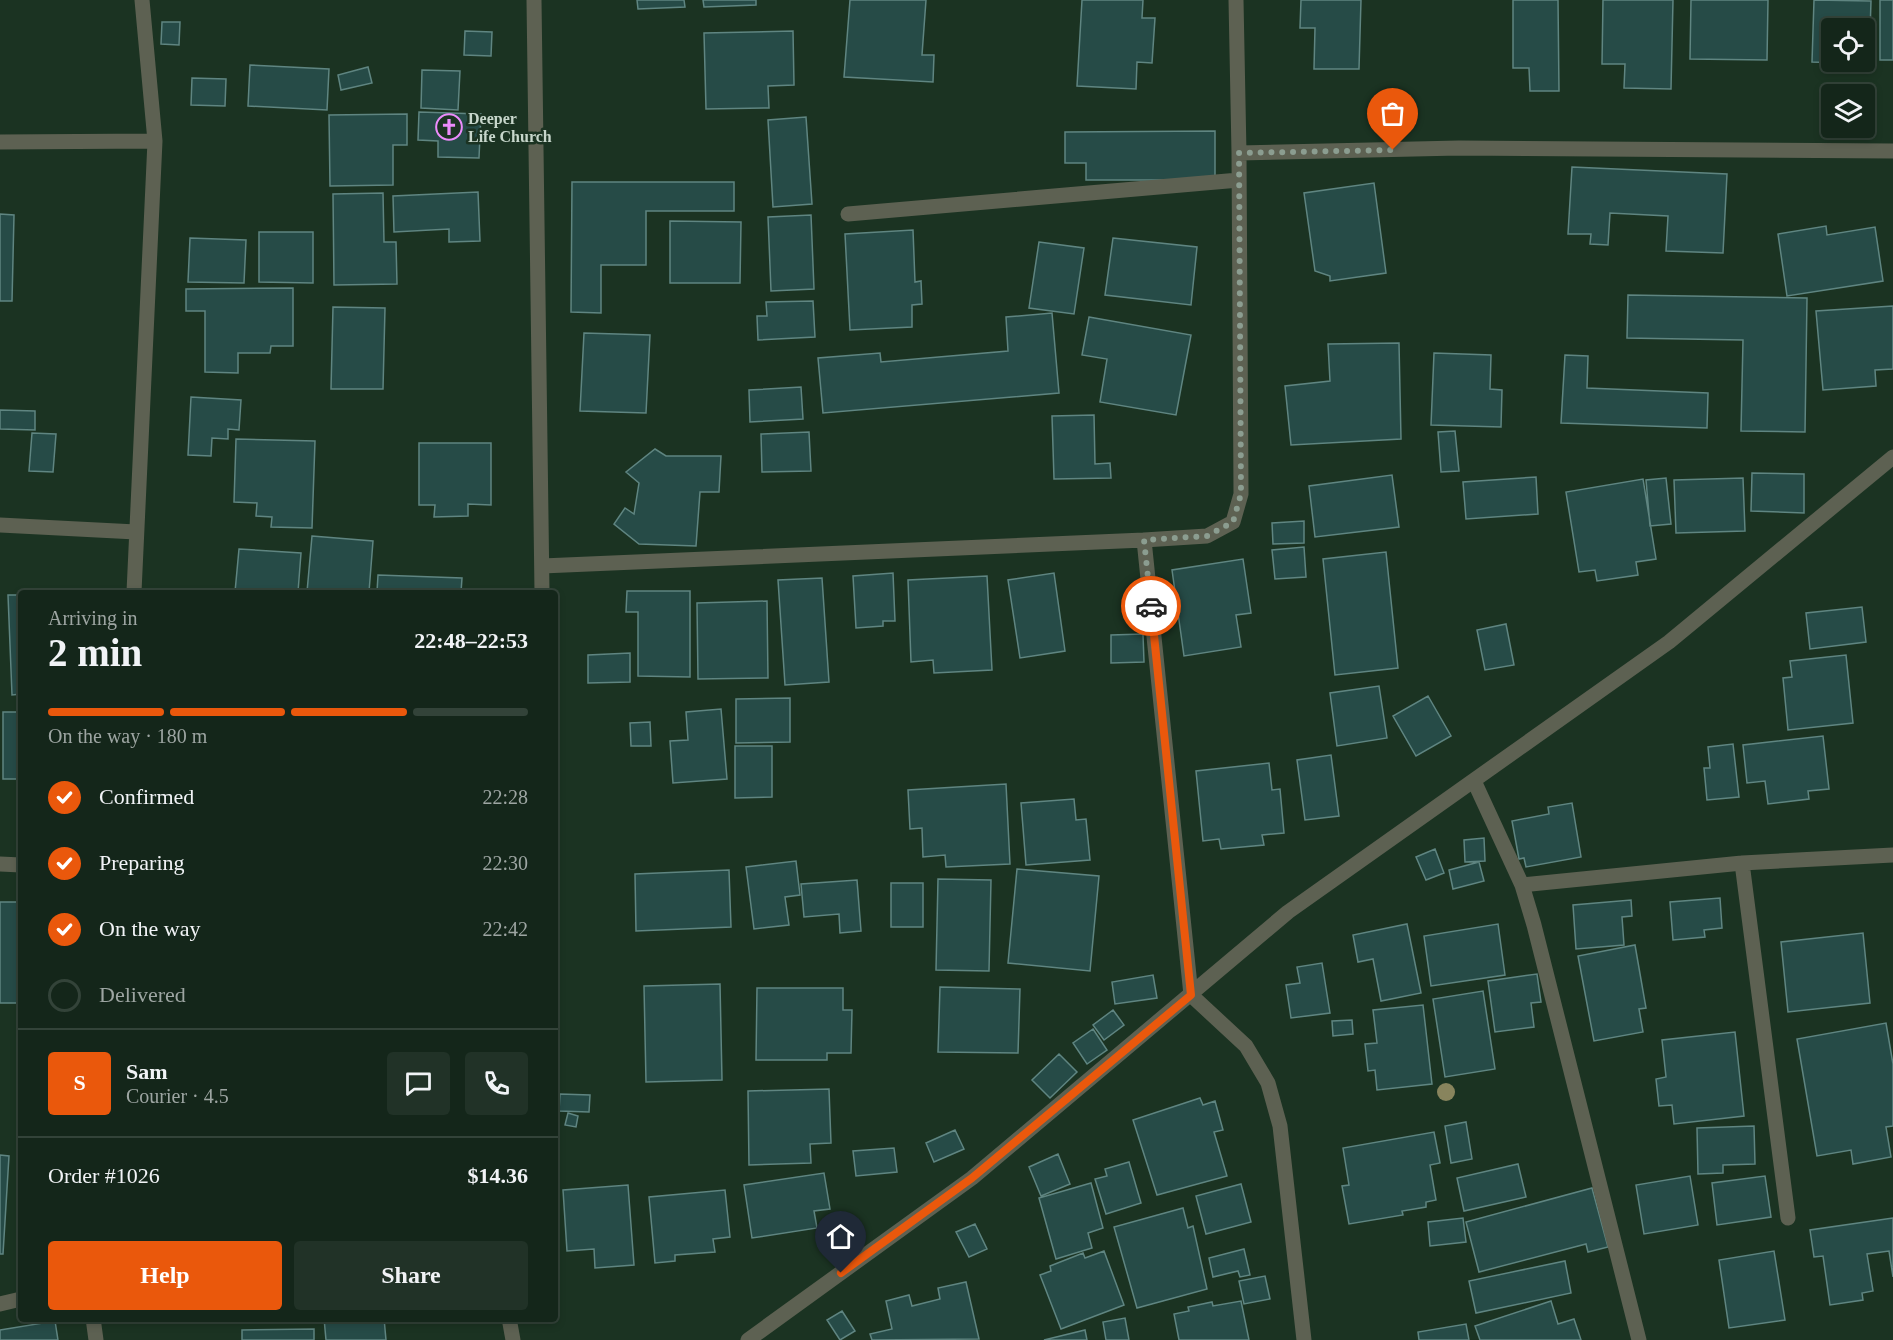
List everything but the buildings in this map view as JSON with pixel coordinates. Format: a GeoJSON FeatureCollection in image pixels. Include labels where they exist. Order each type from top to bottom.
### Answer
{"type":"FeatureCollection","features":[{"type":"Feature","properties":{"kind":"street"},"geometry":{"type":"LineString","coordinates":[[134,590],[155,141],[142,0]]}},
{"type":"Feature","properties":{"kind":"street"},"geometry":{"type":"LineString","coordinates":[[534,0],[542,590]]}},
{"type":"Feature","properties":{"kind":"street"},"geometry":{"type":"LineString","coordinates":[[542,566],[1207,536],[1233,522],[1241,494],[1236,0]]}},
{"type":"Feature","properties":{"kind":"street"},"geometry":{"type":"LineString","coordinates":[[0,142],[155,141]]}},
{"type":"Feature","properties":{"kind":"street"},"geometry":{"type":"LineString","coordinates":[[1239,153],[1459,148],[1893,151]]}},
{"type":"Feature","properties":{"kind":"street"},"geometry":{"type":"LineString","coordinates":[[848,214],[1239,180]]}},
{"type":"Feature","properties":{"kind":"street"},"geometry":{"type":"LineString","coordinates":[[748,1340],[972,1178],[1288,912],[1669,642],[1893,457]]}},
{"type":"Feature","properties":{"kind":"street"},"geometry":{"type":"LineString","coordinates":[[0,525],[136,532]]}},
{"type":"Feature","properties":{"kind":"street"},"geometry":{"type":"LineString","coordinates":[[1144,540],[1191,995],[1246,1046],[1268,1083],[1280,1125],[1304,1340]]}},
{"type":"Feature","properties":{"kind":"street"},"geometry":{"type":"LineString","coordinates":[[1474,781],[1522,885],[1581,1102],[1639,1340]]}},
{"type":"Feature","properties":{"kind":"street"},"geometry":{"type":"LineString","coordinates":[[1522,885],[1742,863],[1893,855]]}},
{"type":"Feature","properties":{"kind":"street"},"geometry":{"type":"LineString","coordinates":[[1742,863],[1788,1218]]}},
{"type":"Feature","properties":{"kind":"street"},"geometry":{"type":"LineString","coordinates":[[0,864],[18,865]]}},
{"type":"Feature","properties":{"kind":"street"},"geometry":{"type":"LineString","coordinates":[[0,1304],[18,1300]]}},
{"type":"Feature","properties":{"kind":"street"},"geometry":{"type":"LineString","coordinates":[[94,1322],[96,1340]]}},
{"type":"Feature","properties":{"kind":"street"},"geometry":{"type":"LineString","coordinates":[[510,1322],[513,1340]]}},
{"type":"Feature","properties":{"kind":"way so far"},"geometry":{"type":"LineString","coordinates":[[1151,606],[1144,540],[1207,536],[1233,522],[1241,494],[1239,153],[1393,150]]}},
{"type":"Feature","properties":{"kind":"place","name":"Deeper Life Church"},"geometry":{"type":"Point","coordinates":[449,127]}},
{"type":"Feature","properties":{"kind":"route"},"geometry":{"type":"LineString","coordinates":[[841,1273],[972,1178],[1191,995],[1151,606]]}}]}
